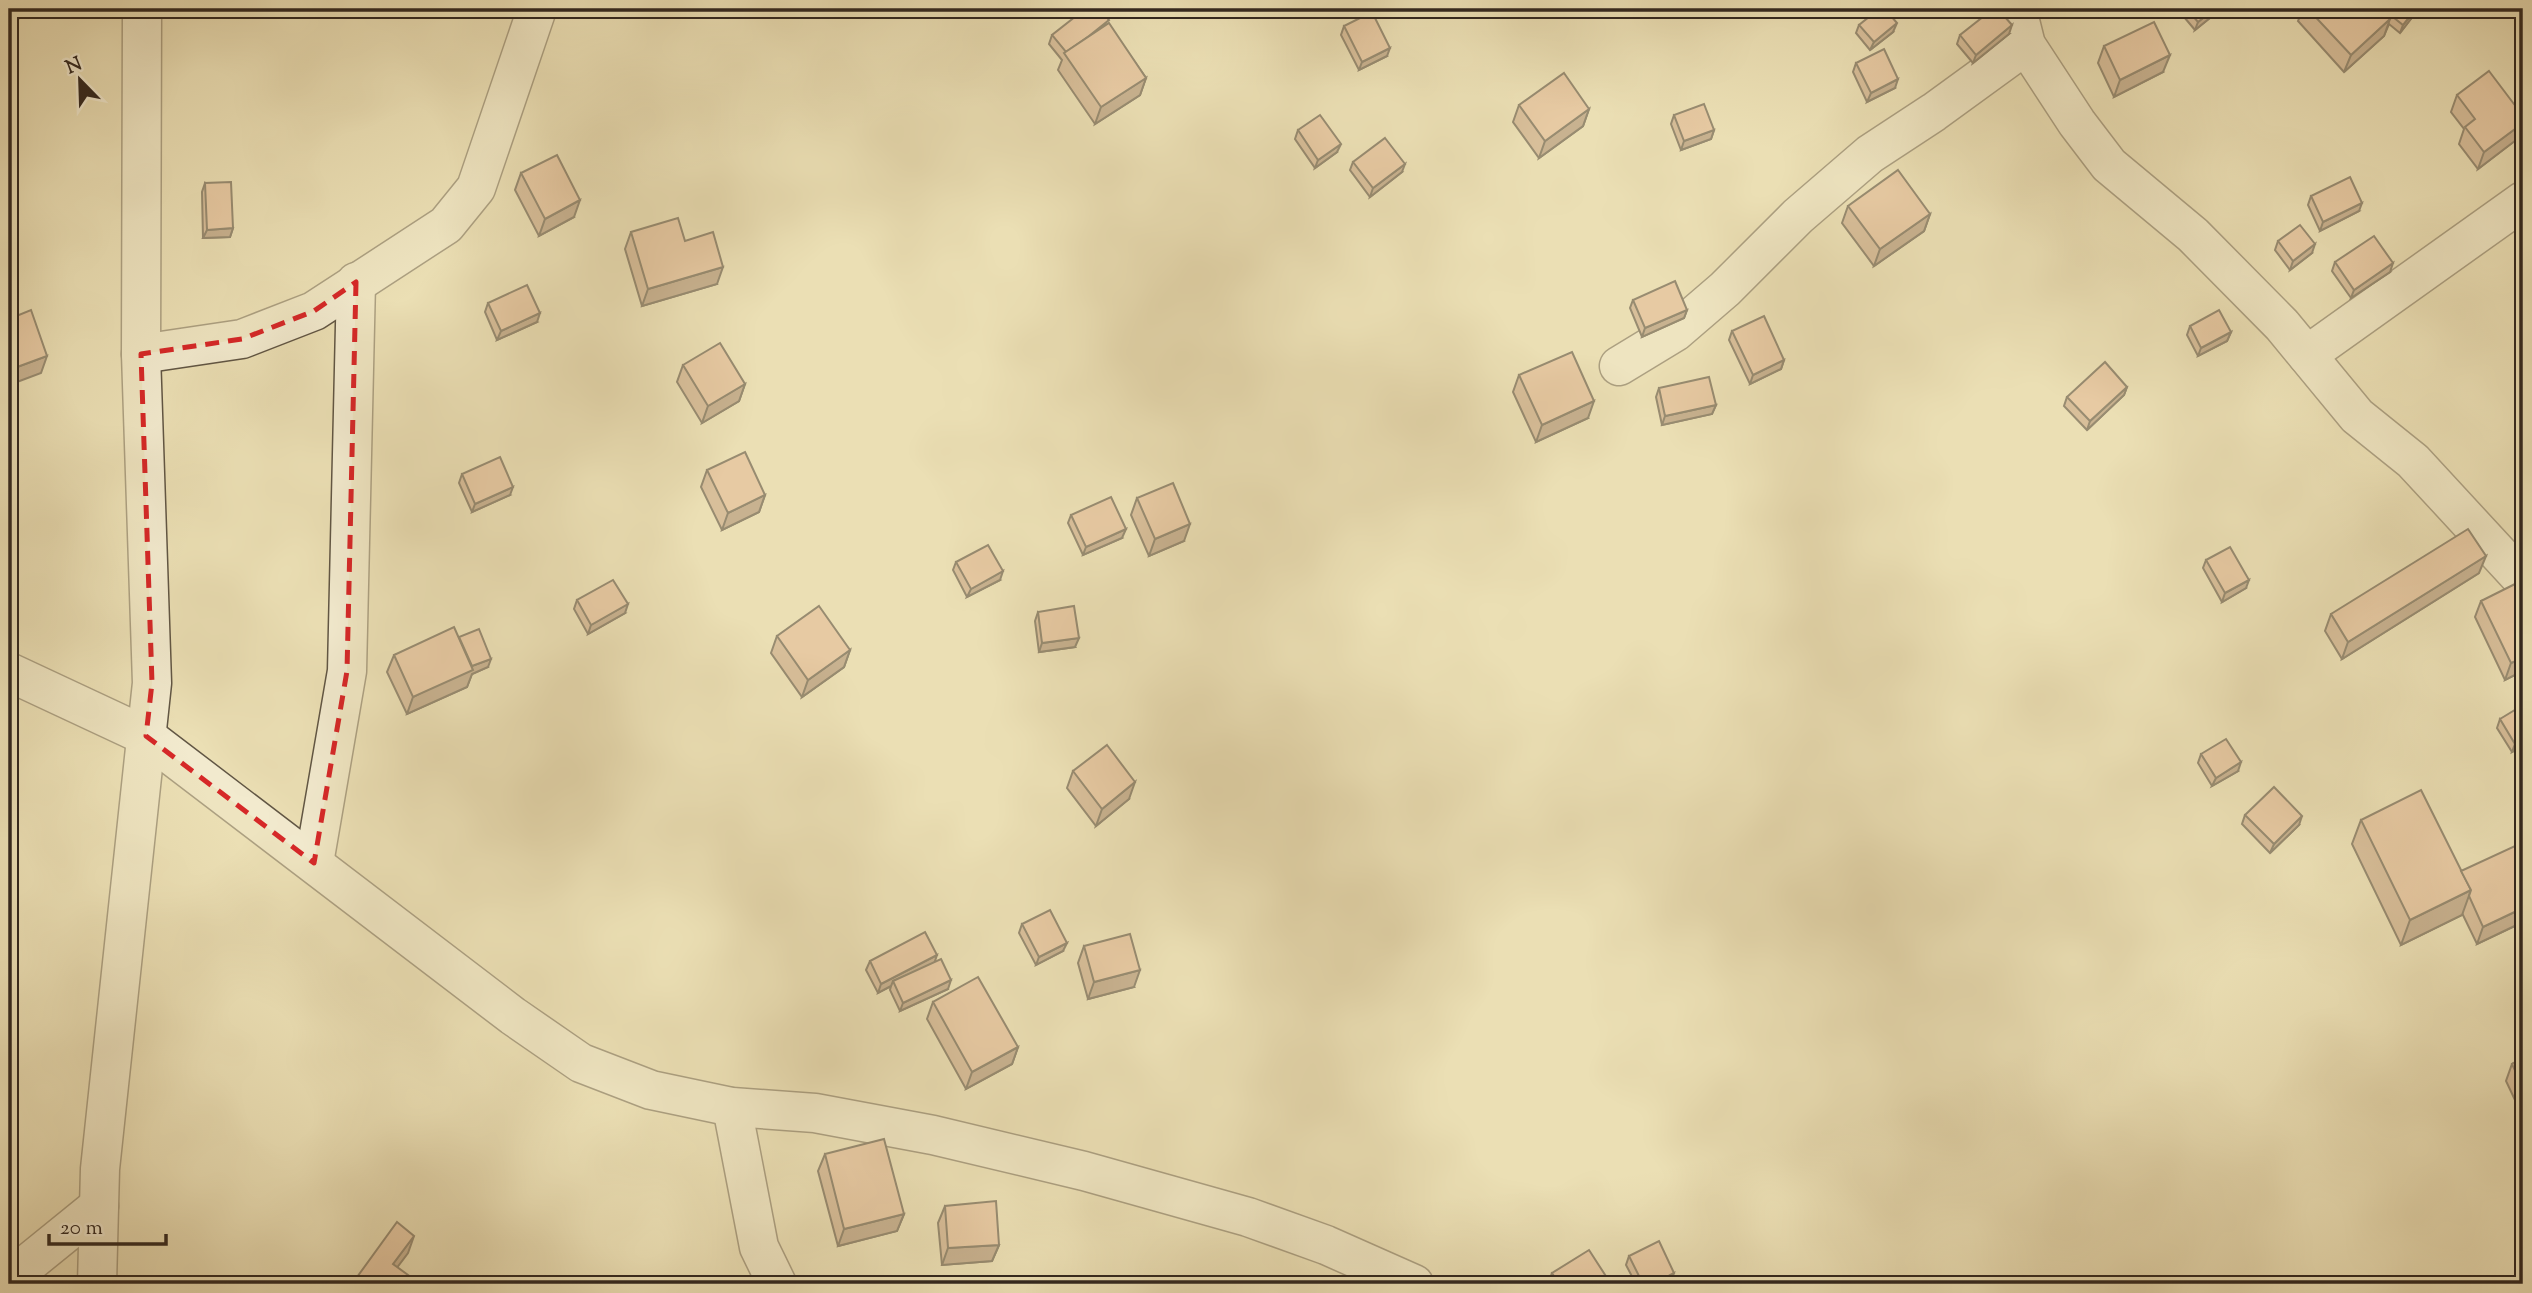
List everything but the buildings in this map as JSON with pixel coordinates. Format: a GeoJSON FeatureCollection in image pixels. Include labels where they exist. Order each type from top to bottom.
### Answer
{"type":"FeatureCollection","features":[{"type":"Feature","properties":{"kind":"street"},"geometry":{"type":"LineString","coordinates":[[97,1284],[100,1169],[151,670],[141,354],[142,9]]}},
{"type":"Feature","properties":{"kind":"street"},"geometry":{"type":"LineString","coordinates":[[141,354],[242,339],[314,310],[446,225],[476,188],[537,9]]}},
{"type":"Feature","properties":{"kind":"street"},"geometry":{"type":"LineString","coordinates":[[2017,9],[2026,45],[2077,123],[2109,165],[2193,235],[2282,325],[2357,415],[2413,461],[2523,580]]}},
{"type":"Feature","properties":{"kind":"street"},"geometry":{"type":"LineString","coordinates":[[1619,366],[1675,332],[1724,289],[1798,216],[1870,154],[1934,112],[2026,45]]}},
{"type":"Feature","properties":{"kind":"street"},"geometry":{"type":"LineString","coordinates":[[2307,355],[2523,201]]}},
{"type":"Feature","properties":{"kind":"street"},"geometry":{"type":"LineString","coordinates":[[314,863],[347,671],[356,282]]}},
{"type":"Feature","properties":{"kind":"street"},"geometry":{"type":"LineString","coordinates":[[9,672],[146,736],[513,1016],[581,1063],[651,1090],[732,1107],[815,1113],[933,1135],[1084,1171],[1248,1217],[1326,1245],[1414,1284]]}},
{"type":"Feature","properties":{"kind":"street"},"geometry":{"type":"LineString","coordinates":[[732,1107],[759,1247],[777,1284]]}},
{"type":"Feature","properties":{"kind":"street"},"geometry":{"type":"LineString","coordinates":[[9,1279],[99,1206]]}},
{"type":"Feature","properties":{"kind":"highlighted area"},"geometry":{"type":"Polygon","coordinates":[[[356,282],[347,671],[314,863],[146,736],[152,683],[141,354],[242,339],[314,311],[356,282]]]}}]}
